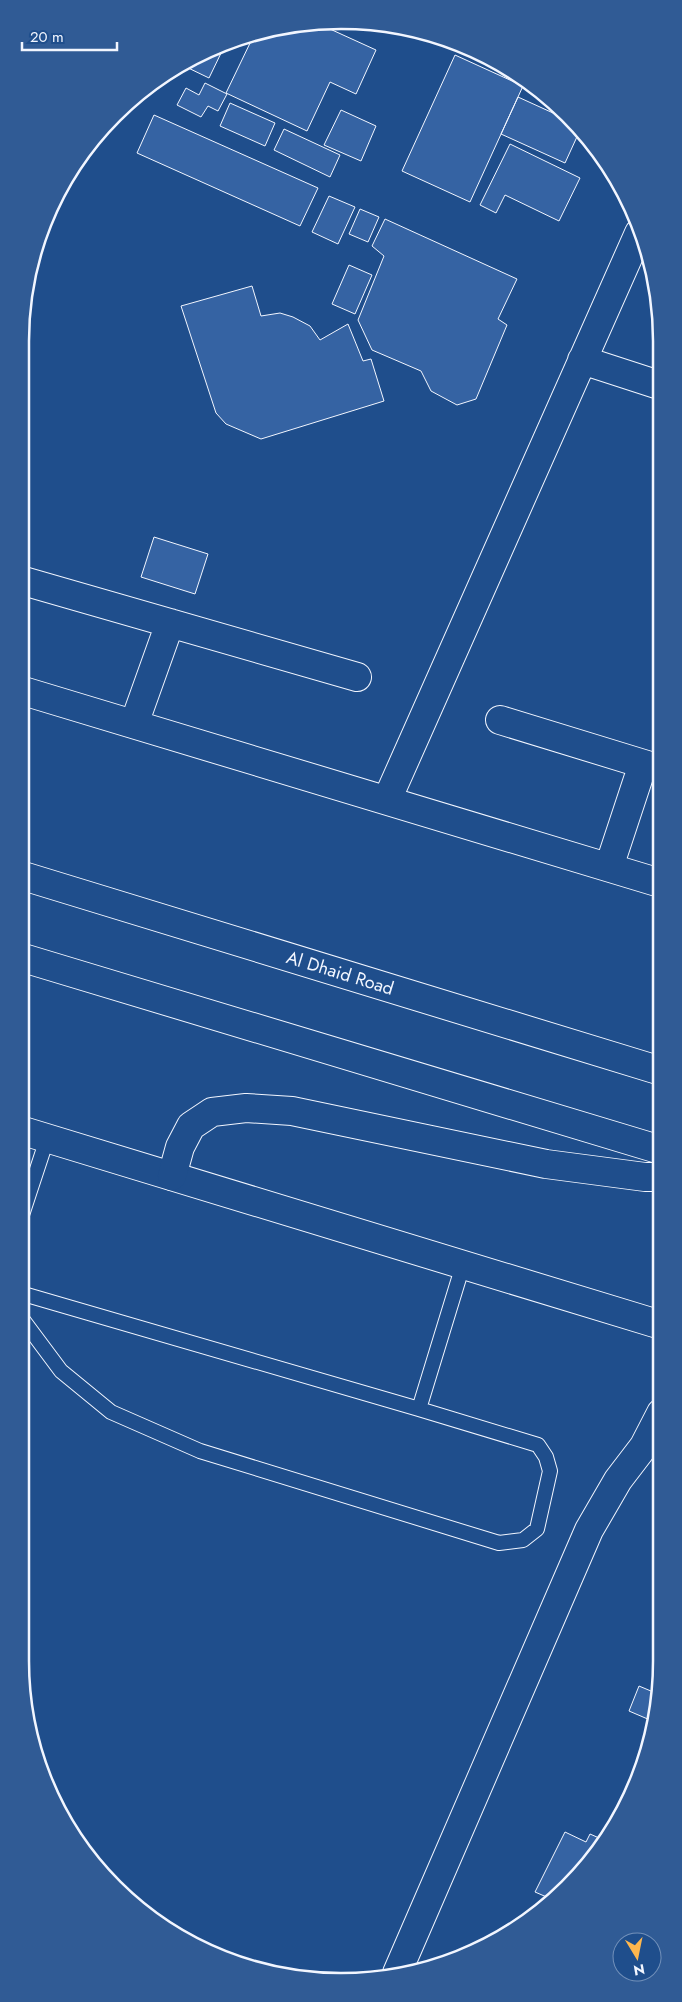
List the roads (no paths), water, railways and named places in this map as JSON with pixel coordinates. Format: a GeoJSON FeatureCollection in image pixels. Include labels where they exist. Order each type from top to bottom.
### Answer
{"type":"FeatureCollection","features":[{"type":"Feature","properties":{"kind":"main road"},"geometry":{"type":"LineString","coordinates":[[387,800],[636,239]]}},
{"type":"Feature","properties":{"kind":"main road"},"geometry":{"type":"LineString","coordinates":[[582,360],[653,383]]}},
{"type":"Feature","properties":{"kind":"main road"},"geometry":{"type":"LineString","coordinates":[[29,583],[357,677]]}},
{"type":"Feature","properties":{"kind":"main road"},"geometry":{"type":"LineString","coordinates":[[134,724],[170,623]]}},
{"type":"Feature","properties":{"kind":"main road"},"geometry":{"type":"LineString","coordinates":[[29,693],[653,881]]}},
{"type":"Feature","properties":{"kind":"main road"},"geometry":{"type":"LineString","coordinates":[[500,720],[652,766],[610,867]]}},
{"type":"Feature","properties":{"kind":"main road","name":"Al Dhaid Road"},"geometry":{"type":"LineString","coordinates":[[29,878],[653,1069]]}},
{"type":"Feature","properties":{"kind":"main road"},"geometry":{"type":"LineString","coordinates":[[29,960],[653,1148]]}},
{"type":"Feature","properties":{"kind":"main road"},"geometry":{"type":"LineString","coordinates":[[172,1176],[180,1147],[192,1126],[212,1112],[246,1108],[292,1111],[546,1164],[653,1177]]}},
{"type":"Feature","properties":{"kind":"main road"},"geometry":{"type":"LineString","coordinates":[[29,1133],[653,1323]]}},
{"type":"Feature","properties":{"kind":"main road"},"geometry":{"type":"LineString","coordinates":[[399,1968],[589,1530],[618,1480],[644,1446],[653,1430]]}},
{"type":"Feature","properties":{"kind":"lane"},"geometry":{"type":"LineString","coordinates":[[29,1194],[47,1139]]}},
{"type":"Feature","properties":{"kind":"lane"},"geometry":{"type":"LineString","coordinates":[[419,1409],[463,1265]]}},
{"type":"Feature","properties":{"kind":"lane"},"geometry":{"type":"LineString","coordinates":[[29,1296],[538,1445],[546,1457],[550,1472],[536,1529],[523,1540],[498,1543],[200,1451],[111,1412],[61,1372],[29,1328]]}}]}
